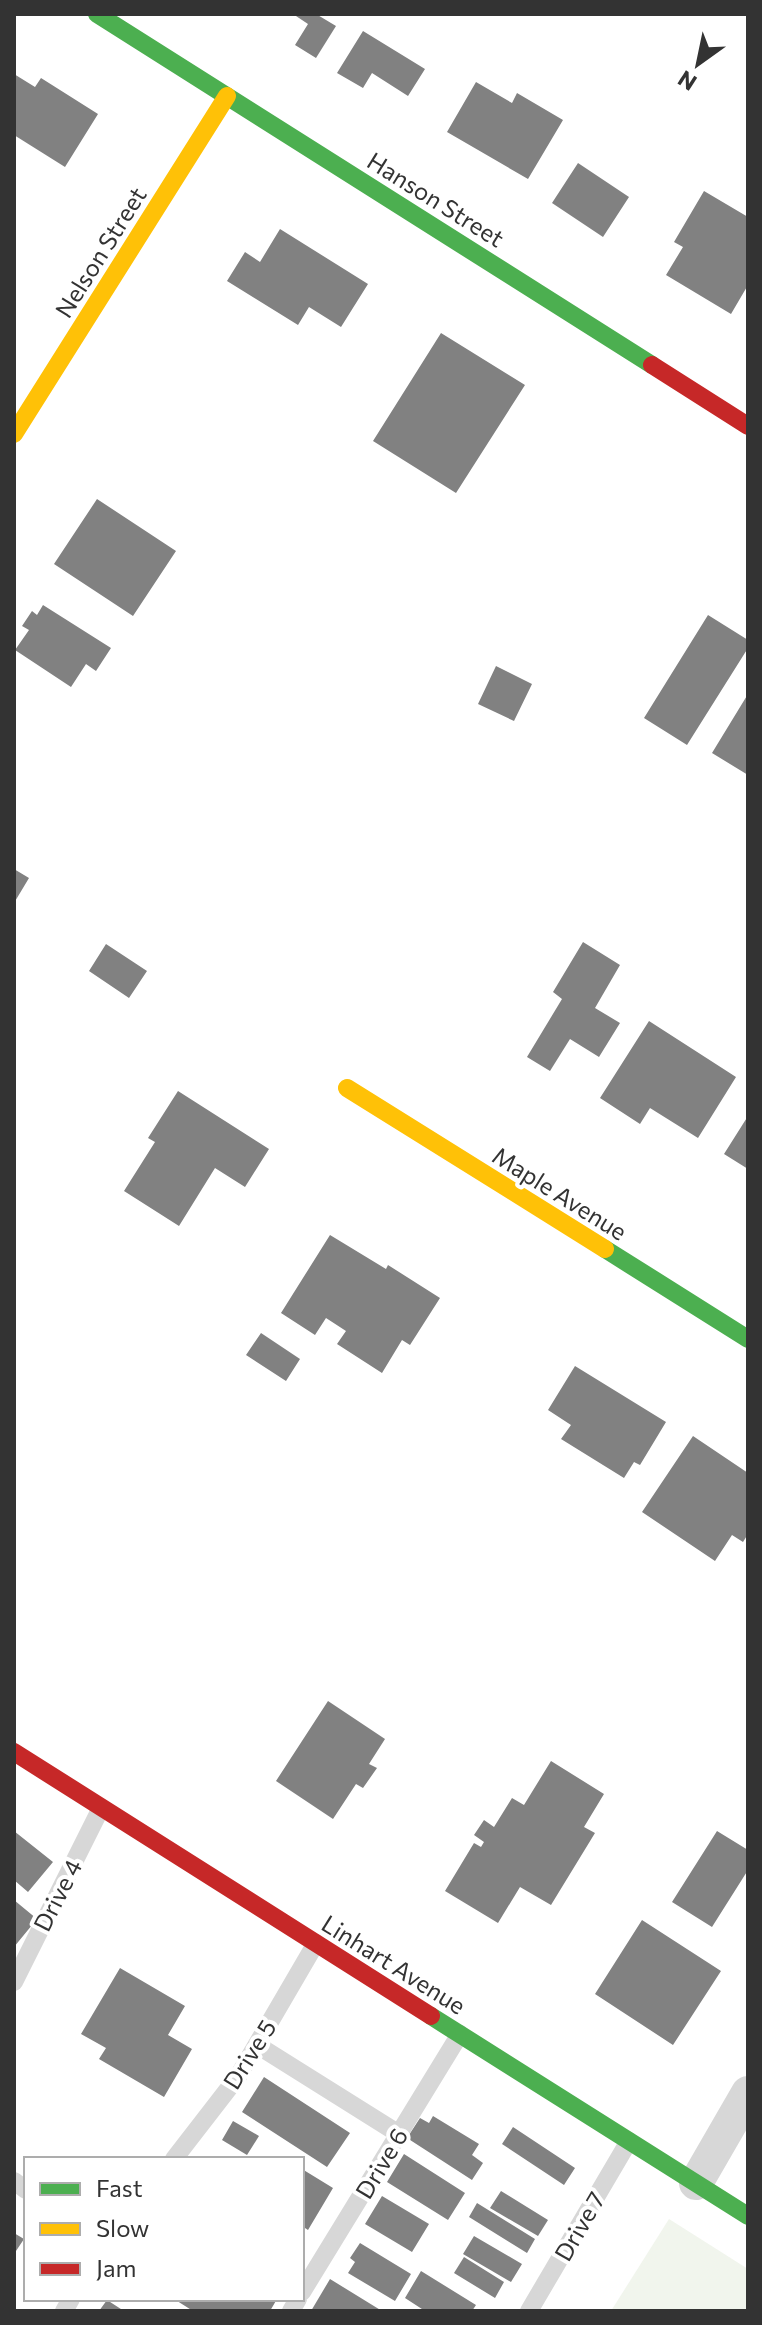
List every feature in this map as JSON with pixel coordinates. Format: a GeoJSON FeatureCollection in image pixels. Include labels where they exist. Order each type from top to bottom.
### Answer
{"type":"FeatureCollection","features":[{"type":"Feature","properties":{"kind":"street","name":"Hanson Street"},"geometry":{"type":"LineString","coordinates":[[97,14],[748,426]]}},
{"type":"Feature","properties":{"kind":"street","name":"Nelson Street"},"geometry":{"type":"LineString","coordinates":[[14,434],[227,96]]}},
{"type":"Feature","properties":{"kind":"street","name":"Maple Avenue"},"geometry":{"type":"LineString","coordinates":[[347,1088],[748,1339]]}},
{"type":"Feature","properties":{"kind":"street","name":"Linhart Avenue"},"geometry":{"type":"LineString","coordinates":[[15,1757],[101,1808],[748,2216]]}},
{"type":"Feature","properties":{"kind":"street"},"geometry":{"type":"LineString","coordinates":[[696,2183],[748,2093]]}},
{"type":"Feature","properties":{"kind":"lane","name":"Drive 4"},"geometry":{"type":"LineString","coordinates":[[14,1982],[101,1808]]}},
{"type":"Feature","properties":{"kind":"lane","name":"Drive 5"},"geometry":{"type":"LineString","coordinates":[[176,2157],[239,2075],[316,1943]]}},
{"type":"Feature","properties":{"kind":"lane","name":"Drive 6"},"geometry":{"type":"LineString","coordinates":[[304,2289],[460,2034]]}},
{"type":"Feature","properties":{"kind":"lane"},"geometry":{"type":"LineString","coordinates":[[257,2045],[399,2134]]}},
{"type":"Feature","properties":{"kind":"lane","name":"Drive 7"},"geometry":{"type":"LineString","coordinates":[[529,2311],[629,2141]]}},
{"type":"Feature","properties":{"kind":"shaded area"},"geometry":{"type":"Polygon","coordinates":[[[669,2219],[748,2269],[748,2311],[611,2311],[669,2219]]]}},
{"type":"Feature","properties":{"kind":"building"},"geometry":{"type":"Polygon","coordinates":[[[293,14],[316,14],[336,26],[316,58],[295,45],[308,24],[293,14]]]}},
{"type":"Feature","properties":{"kind":"building"},"geometry":{"type":"Polygon","coordinates":[[[363,31],[425,69],[408,96],[372,73],[363,88],[337,73],[363,31]]]}},
{"type":"Feature","properties":{"kind":"building"},"geometry":{"type":"Polygon","coordinates":[[[14,74],[35,87],[41,78],[98,114],[65,167],[14,135],[14,74]]]}},
{"type":"Feature","properties":{"kind":"building"},"geometry":{"type":"Polygon","coordinates":[[[476,82],[512,103],[517,93],[563,120],[528,179],[447,132],[476,82]]]}},
{"type":"Feature","properties":{"kind":"building"},"geometry":{"type":"Polygon","coordinates":[[[578,163],[629,197],[603,237],[552,203],[578,163]]]}},
{"type":"Feature","properties":{"kind":"building"},"geometry":{"type":"Polygon","coordinates":[[[704,191],[748,217],[748,285],[731,314],[666,275],[683,247],[674,242],[704,191]]]}},
{"type":"Feature","properties":{"kind":"building"},"geometry":{"type":"Polygon","coordinates":[[[280,229],[368,284],[341,327],[309,307],[298,325],[227,281],[245,252],[260,262],[280,229]]]}},
{"type":"Feature","properties":{"kind":"building"},"geometry":{"type":"Polygon","coordinates":[[[441,333],[525,385],[456,493],[373,441],[441,333]]]}},
{"type":"Feature","properties":{"kind":"building"},"geometry":{"type":"Polygon","coordinates":[[[97,499],[176,551],[133,616],[54,564],[97,499]]]}},
{"type":"Feature","properties":{"kind":"building"},"geometry":{"type":"Polygon","coordinates":[[[43,605],[111,648],[96,671],[86,664],[71,687],[15,650],[29,630],[22,626],[32,611],[37,615],[43,605]]]}},
{"type":"Feature","properties":{"kind":"building"},"geometry":{"type":"Polygon","coordinates":[[[708,615],[748,640],[748,648],[687,745],[644,718],[708,615]]]}},
{"type":"Feature","properties":{"kind":"building"},"geometry":{"type":"Polygon","coordinates":[[[496,666],[532,684],[514,721],[478,704],[496,666]]]}},
{"type":"Feature","properties":{"kind":"building"},"geometry":{"type":"Polygon","coordinates":[[[748,694],[748,775],[712,753],[748,694]]]}},
{"type":"Feature","properties":{"kind":"building"},"geometry":{"type":"Polygon","coordinates":[[[14,869],[29,878],[14,903],[14,869]]]}},
{"type":"Feature","properties":{"kind":"building"},"geometry":{"type":"Polygon","coordinates":[[[583,942],[620,965],[595,1008],[620,1023],[599,1057],[570,1039],[550,1071],[527,1057],[562,999],[553,992],[583,942]]]}},
{"type":"Feature","properties":{"kind":"building"},"geometry":{"type":"Polygon","coordinates":[[[106,944],[147,971],[129,998],[89,971],[106,944]]]}},
{"type":"Feature","properties":{"kind":"building"},"geometry":{"type":"Polygon","coordinates":[[[649,1021],[736,1077],[698,1138],[650,1108],[640,1124],[600,1098],[649,1021]]]}},
{"type":"Feature","properties":{"kind":"building"},"geometry":{"type":"Polygon","coordinates":[[[178,1091],[269,1149],[245,1187],[215,1168],[179,1226],[124,1191],[155,1142],[148,1138],[178,1091]]]}},
{"type":"Feature","properties":{"kind":"building"},"geometry":{"type":"Polygon","coordinates":[[[748,1116],[748,1169],[724,1154],[748,1116]]]}},
{"type":"Feature","properties":{"kind":"building"},"geometry":{"type":"Polygon","coordinates":[[[330,1235],[386,1269],[388,1265],[440,1298],[410,1345],[402,1340],[382,1373],[337,1344],[346,1331],[326,1318],[315,1335],[281,1313],[330,1235]]]}},
{"type":"Feature","properties":{"kind":"building"},"geometry":{"type":"Polygon","coordinates":[[[261,1333],[300,1359],[286,1381],[246,1355],[261,1333]]]}},
{"type":"Feature","properties":{"kind":"building"},"geometry":{"type":"Polygon","coordinates":[[[575,1366],[666,1422],[640,1465],[634,1462],[624,1478],[561,1439],[571,1425],[548,1410],[575,1366]]]}},
{"type":"Feature","properties":{"kind":"building"},"geometry":{"type":"Polygon","coordinates":[[[693,1436],[748,1473],[748,1534],[743,1542],[732,1535],[715,1561],[642,1512],[693,1436]]]}},
{"type":"Feature","properties":{"kind":"building"},"geometry":{"type":"Polygon","coordinates":[[[328,1701],[385,1739],[369,1764],[377,1768],[363,1788],[356,1784],[333,1819],[276,1781],[328,1701]]]}},
{"type":"Feature","properties":{"kind":"building"},"geometry":{"type":"Polygon","coordinates":[[[551,1761],[604,1794],[584,1827],[595,1833],[551,1905],[520,1887],[498,1923],[445,1891],[474,1843],[481,1847],[484,1842],[474,1835],[484,1820],[494,1827],[512,1798],[524,1805],[551,1761]]]}},
{"type":"Feature","properties":{"kind":"building"},"geometry":{"type":"Polygon","coordinates":[[[14,1831],[53,1862],[28,1892],[14,1880],[14,1831]]]}},
{"type":"Feature","properties":{"kind":"building"},"geometry":{"type":"Polygon","coordinates":[[[717,1831],[748,1850],[748,1870],[712,1927],[672,1902],[717,1831]]]}},
{"type":"Feature","properties":{"kind":"building"},"geometry":{"type":"Polygon","coordinates":[[[14,1900],[37,1919],[14,1947],[14,1900]]]}},
{"type":"Feature","properties":{"kind":"building"},"geometry":{"type":"Polygon","coordinates":[[[642,1920],[721,1971],[673,2045],[595,1994],[642,1920]]]}},
{"type":"Feature","properties":{"kind":"building"},"geometry":{"type":"Polygon","coordinates":[[[120,1968],[185,2006],[168,2035],[192,2049],[164,2097],[99,2059],[106,2048],[81,2034],[120,1968]]]}},
{"type":"Feature","properties":{"kind":"building"},"geometry":{"type":"Polygon","coordinates":[[[264,2077],[350,2133],[327,2167],[242,2112],[264,2077]]]}},
{"type":"Feature","properties":{"kind":"building"},"geometry":{"type":"Polygon","coordinates":[[[433,2116],[479,2144],[472,2155],[483,2163],[472,2180],[407,2138],[420,2118],[429,2123],[433,2116]]]}},
{"type":"Feature","properties":{"kind":"building"},"geometry":{"type":"Polygon","coordinates":[[[233,2121],[259,2136],[247,2155],[222,2140],[233,2121]]]}},
{"type":"Feature","properties":{"kind":"building"},"geometry":{"type":"Polygon","coordinates":[[[513,2127],[575,2168],[564,2185],[502,2144],[513,2127]]]}},
{"type":"Feature","properties":{"kind":"building"},"geometry":{"type":"Polygon","coordinates":[[[404,2154],[465,2193],[448,2220],[387,2182],[404,2154]]]}},
{"type":"Feature","properties":{"kind":"building"},"geometry":{"type":"Polygon","coordinates":[[[304,2170],[333,2188],[308,2230],[304,2227],[304,2170]]]}},
{"type":"Feature","properties":{"kind":"building"},"geometry":{"type":"Polygon","coordinates":[[[501,2191],[548,2220],[538,2236],[490,2208],[501,2191]]]}},
{"type":"Feature","properties":{"kind":"building"},"geometry":{"type":"Polygon","coordinates":[[[382,2196],[429,2224],[412,2252],[365,2224],[382,2196]]]}},
{"type":"Feature","properties":{"kind":"building"},"geometry":{"type":"Polygon","coordinates":[[[477,2203],[535,2239],[527,2253],[469,2217],[477,2203]]]}},
{"type":"Feature","properties":{"kind":"building"},"geometry":{"type":"Polygon","coordinates":[[[14,2233],[24,2239],[14,2254],[14,2233]]]}},
{"type":"Feature","properties":{"kind":"building"},"geometry":{"type":"Polygon","coordinates":[[[474,2236],[522,2264],[511,2282],[463,2254],[474,2236]]]}},
{"type":"Feature","properties":{"kind":"building"},"geometry":{"type":"Polygon","coordinates":[[[360,2243],[411,2274],[395,2301],[348,2273],[355,2262],[350,2258],[360,2243]]]}},
{"type":"Feature","properties":{"kind":"building"},"geometry":{"type":"Polygon","coordinates":[[[464,2257],[504,2282],[495,2298],[454,2273],[464,2257]]]}},
{"type":"Feature","properties":{"kind":"building"},"geometry":{"type":"Polygon","coordinates":[[[421,2271],[476,2305],[472,2311],[425,2311],[405,2298],[421,2271]]]}},
{"type":"Feature","properties":{"kind":"building"},"geometry":{"type":"Polygon","coordinates":[[[330,2279],[382,2311],[311,2311],[330,2279]]]}},
{"type":"Feature","properties":{"kind":"building"},"geometry":{"type":"Polygon","coordinates":[[[109,2301],[124,2311],[99,2311],[109,2301]]]}},
{"type":"Feature","properties":{"kind":"building"},"geometry":{"type":"Polygon","coordinates":[[[177,2301],[276,2301],[270,2311],[193,2311],[177,2301]]]}},
{"type":"Feature","properties":{"kind":"traffic: fast"},"geometry":{"type":"LineString","coordinates":[[97,14],[652,365]]}},
{"type":"Feature","properties":{"kind":"traffic: fast"},"geometry":{"type":"LineString","coordinates":[[605,1249],[748,1339]]}},
{"type":"Feature","properties":{"kind":"traffic: fast"},"geometry":{"type":"LineString","coordinates":[[431,2016],[748,2216]]}},
{"type":"Feature","properties":{"kind":"traffic: slow"},"geometry":{"type":"LineString","coordinates":[[14,434],[227,96]]}},
{"type":"Feature","properties":{"kind":"traffic: slow"},"geometry":{"type":"LineString","coordinates":[[347,1088],[605,1249]]}},
{"type":"Feature","properties":{"kind":"traffic: jam"},"geometry":{"type":"LineString","coordinates":[[652,365],[748,426]]}},
{"type":"Feature","properties":{"kind":"traffic: jam"},"geometry":{"type":"LineString","coordinates":[[14,1752],[431,2016]]}}]}
